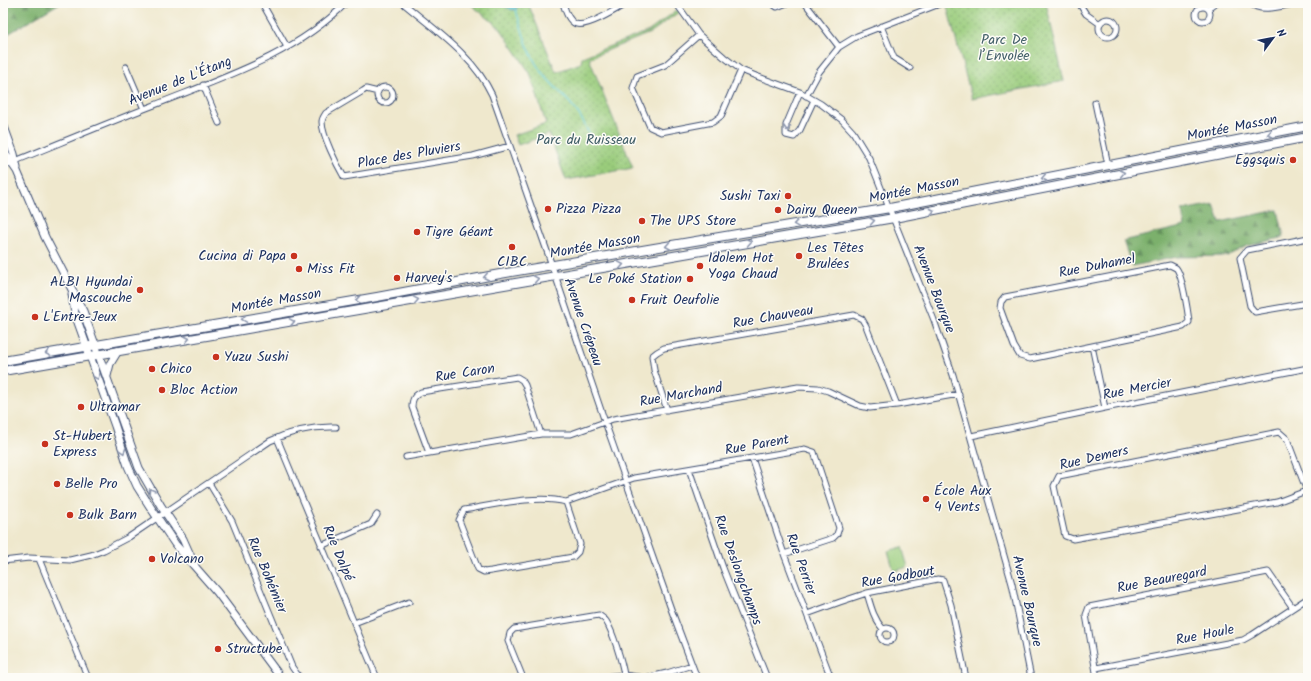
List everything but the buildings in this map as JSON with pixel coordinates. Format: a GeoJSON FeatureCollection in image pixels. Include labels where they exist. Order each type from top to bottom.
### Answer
{"type":"FeatureCollection","features":[{"type":"Feature","properties":{"kind":"main road","name":"Montée Masson"},"geometry":{"type":"LineString","coordinates":[[3,361],[890,208],[1308,126]]}},
{"type":"Feature","properties":{"kind":"main road","name":"Montée Masson"},"geometry":{"type":"LineString","coordinates":[[3,371],[894,218],[1308,136]]}},
{"type":"Feature","properties":{"kind":"main road"},"geometry":{"type":"LineString","coordinates":[[713,239],[714,248]]}},
{"type":"Feature","properties":{"kind":"street"},"geometry":{"type":"LineString","coordinates":[[262,3],[287,47]]}},
{"type":"Feature","properties":{"kind":"street","name":"Avenue de L'Étang"},"geometry":{"type":"LineString","coordinates":[[3,166],[254,64],[287,47],[310,32],[346,3]]}},
{"type":"Feature","properties":{"kind":"street","name":"Avenue Crépeau"},"geometry":{"type":"LineString","coordinates":[[403,3],[461,52],[473,65],[492,95],[605,422],[697,678]]}},
{"type":"Feature","properties":{"kind":"street"},"geometry":{"type":"LineString","coordinates":[[562,3],[569,19],[576,24],[585,24],[606,15],[627,3]]}},
{"type":"Feature","properties":{"kind":"street","name":"Avenue Bourque"},"geometry":{"type":"LineString","coordinates":[[676,3],[699,35],[741,70],[800,92],[821,104],[837,116],[853,132],[869,158],[936,327],[959,394],[1014,590],[1030,678]]}},
{"type":"Feature","properties":{"kind":"street"},"geometry":{"type":"LineString","coordinates":[[771,3],[777,7],[787,3]]}},
{"type":"Feature","properties":{"kind":"street"},"geometry":{"type":"LineString","coordinates":[[805,3],[839,47]]}},
{"type":"Feature","properties":{"kind":"street"},"geometry":{"type":"LineString","coordinates":[[806,96],[819,72],[839,47],[857,36],[942,3]]}},
{"type":"Feature","properties":{"kind":"street"},"geometry":{"type":"LineString","coordinates":[[1080,3],[1086,14],[1100,24]]}},
{"type":"Feature","properties":{"kind":"street"},"geometry":{"type":"LineString","coordinates":[[1208,8],[1215,3]]}},
{"type":"Feature","properties":{"kind":"street"},"geometry":{"type":"LineString","coordinates":[[1250,3],[1253,6],[1265,8],[1298,3]]}},
{"type":"Feature","properties":{"kind":"street"},"geometry":{"type":"LineString","coordinates":[[881,26],[894,58],[910,68]]}},
{"type":"Feature","properties":{"kind":"street"},"geometry":{"type":"LineString","coordinates":[[699,35],[675,58],[665,65],[637,76],[633,88],[650,127],[661,132],[713,122],[721,116],[741,70]]}},
{"type":"Feature","properties":{"kind":"street"},"geometry":{"type":"LineString","coordinates":[[126,67],[144,109]]}},
{"type":"Feature","properties":{"kind":"street"},"geometry":{"type":"LineString","coordinates":[[203,85],[219,123]]}},
{"type":"Feature","properties":{"kind":"street","name":"Place des Pluviers"},"geometry":{"type":"LineString","coordinates":[[378,92],[366,89],[326,113],[323,118],[322,123],[325,136],[344,178],[473,156],[510,146]]}},
{"type":"Feature","properties":{"kind":"street"},"geometry":{"type":"LineString","coordinates":[[800,92],[786,125],[786,135],[794,137],[800,130],[814,100]]}},
{"type":"Feature","properties":{"kind":"street"},"geometry":{"type":"LineString","coordinates":[[1095,104],[1108,166]]}},
{"type":"Feature","properties":{"kind":"street"},"geometry":{"type":"LineString","coordinates":[[3,124],[14,154],[13,162]]}},
{"type":"Feature","properties":{"kind":"street"},"geometry":{"type":"LineString","coordinates":[[3,148],[17,170],[42,231],[83,311],[139,468],[183,539],[195,566]]}},
{"type":"Feature","properties":{"kind":"street"},"geometry":{"type":"LineString","coordinates":[[1308,238],[1247,250],[1240,258],[1250,306],[1255,312],[1264,312],[1308,303]]}},
{"type":"Feature","properties":{"kind":"street","name":"Rue Duhamel"},"geometry":{"type":"LineString","coordinates":[[1170,265],[1176,268],[1179,274],[1188,310],[1189,322],[1183,328],[1092,346],[1030,359],[1020,356],[1014,346],[1002,314],[1000,308],[1001,302],[1005,297],[1088,280],[1170,265]]}},
{"type":"Feature","properties":{"kind":"street"},"geometry":{"type":"LineString","coordinates":[[71,290],[74,314],[130,471],[141,493],[175,544],[224,601],[281,678]]}},
{"type":"Feature","properties":{"kind":"street","name":"Rue Chauveau"},"geometry":{"type":"LineString","coordinates":[[667,410],[654,370],[652,356],[664,348],[854,315],[862,319],[866,326],[897,405]]}},
{"type":"Feature","properties":{"kind":"street"},"geometry":{"type":"LineString","coordinates":[[1092,346],[1105,408]]}},
{"type":"Feature","properties":{"kind":"street"},"geometry":{"type":"LineString","coordinates":[[107,376],[110,364],[118,351]]}},
{"type":"Feature","properties":{"kind":"street","name":"Rue Mercier"},"geometry":{"type":"LineString","coordinates":[[971,436],[1308,368]]}},
{"type":"Feature","properties":{"kind":"street","name":"Rue Caron"},"geometry":{"type":"LineString","coordinates":[[430,453],[412,407],[412,400],[415,395],[421,392],[517,377],[522,380],[525,385],[541,434]]}},
{"type":"Feature","properties":{"kind":"street","name":"Rue Marchand"},"geometry":{"type":"LineString","coordinates":[[406,456],[541,434],[571,434],[613,419],[798,387],[818,388],[860,406],[870,408],[897,405],[959,394]]}},
{"type":"Feature","properties":{"kind":"street"},"geometry":{"type":"LineString","coordinates":[[3,561],[21,558],[70,560],[91,555],[123,541],[276,438],[298,430],[322,426],[336,427]]}},
{"type":"Feature","properties":{"kind":"street","name":"Rue Demers"},"geometry":{"type":"LineString","coordinates":[[1279,432],[1287,439],[1307,492],[1277,502],[1073,539],[1065,536],[1054,486],[1059,476],[1279,432]]}},
{"type":"Feature","properties":{"kind":"street","name":"Rue Dalpé"},"geometry":{"type":"LineString","coordinates":[[276,438],[377,678]]}},
{"type":"Feature","properties":{"kind":"street","name":"Rue Parent"},"geometry":{"type":"LineString","coordinates":[[566,502],[580,544],[578,552],[573,557],[484,572],[478,569],[459,520],[464,510],[526,500],[566,502],[634,478],[805,449],[814,452],[839,528],[837,534],[833,538],[784,554]]}},
{"type":"Feature","properties":{"kind":"street","name":"Rue Perrier"},"geometry":{"type":"LineString","coordinates":[[752,458],[784,554],[832,678]]}},
{"type":"Feature","properties":{"kind":"street","name":"Rue Deslongchamps"},"geometry":{"type":"LineString","coordinates":[[689,469],[729,582],[766,678]]}},
{"type":"Feature","properties":{"kind":"street","name":"Rue Bohémier"},"geometry":{"type":"LineString","coordinates":[[209,483],[232,521],[292,667],[301,678]]}},
{"type":"Feature","properties":{"kind":"street"},"geometry":{"type":"LineString","coordinates":[[321,546],[371,524],[377,515]]}},
{"type":"Feature","properties":{"kind":"street"},"geometry":{"type":"LineString","coordinates":[[39,559],[88,678]]}},
{"type":"Feature","properties":{"kind":"street","name":"Rue Beauregard"},"geometry":{"type":"LineString","coordinates":[[1097,678],[1086,616],[1089,607],[1268,572],[1293,608]]}},
{"type":"Feature","properties":{"kind":"street","name":"Rue Godbout"},"geometry":{"type":"LineString","coordinates":[[808,614],[867,594],[938,579],[943,580],[952,605],[966,678]]}},
{"type":"Feature","properties":{"kind":"street"},"geometry":{"type":"LineString","coordinates":[[867,594],[873,613],[883,629]]}},
{"type":"Feature","properties":{"kind":"street","name":"Rue Houle"},"geometry":{"type":"LineString","coordinates":[[1096,668],[1243,640],[1308,598]]}},
{"type":"Feature","properties":{"kind":"street"},"geometry":{"type":"LineString","coordinates":[[354,623],[409,602]]}},
{"type":"Feature","properties":{"kind":"street"},"geometry":{"type":"LineString","coordinates":[[523,678],[508,641],[510,633],[514,630],[599,615],[605,619],[609,626],[623,666],[624,676]]}},
{"type":"Feature","properties":{"kind":"street"},"geometry":{"type":"LineString","coordinates":[[592,678],[624,676],[637,678],[658,676],[692,664]]}},
{"type":"Feature","properties":{"kind":"street"},"geometry":{"type":"LineString","coordinates":[[1304,678],[1308,675]]}},
{"type":"Feature","properties":{"kind":"green space"},"geometry":{"type":"Polygon","coordinates":[[[3,3],[60,3],[3,37],[3,3]]]}},
{"type":"Feature","properties":{"kind":"green space","name":"Parc du Ruisseau"},"geometry":{"type":"Polygon","coordinates":[[[469,3],[528,3],[556,72],[581,63],[582,57],[649,31],[677,10],[679,12],[650,33],[589,58],[633,168],[566,180],[549,134],[518,145],[514,135],[546,124],[530,73],[500,28],[469,3]]]}},
{"type":"Feature","properties":{"kind":"green space","name":"Parc De l’Envolée"},"geometry":{"type":"Polygon","coordinates":[[[946,3],[1046,3],[1064,81],[972,99],[946,3]]]}},
{"type":"Feature","properties":{"kind":"green space"},"geometry":{"type":"Polygon","coordinates":[[[1214,204],[1220,222],[1278,210],[1284,237],[1247,246],[1227,256],[1177,257],[1132,266],[1123,241],[1185,226],[1182,210],[1214,204]]]}},
{"type":"Feature","properties":{"kind":"green space"},"geometry":{"type":"Polygon","coordinates":[[[902,547],[908,567],[894,571],[888,551],[902,547]]]}},
{"type":"Feature","properties":{"kind":"water"},"geometry":{"type":"Polygon","coordinates":[[[499,3],[515,3],[517,9],[512,10],[499,3]]]}},
{"type":"Feature","properties":{"kind":"waterway"},"geometry":{"type":"LineString","coordinates":[[516,10],[534,60],[544,75],[576,110],[590,137]]}},
{"type":"Feature","properties":{"kind":"place","name":"Eggsquis"},"geometry":{"type":"Point","coordinates":[1293,160]}},
{"type":"Feature","properties":{"kind":"place","name":"Sushi Taxi"},"geometry":{"type":"Point","coordinates":[788,196]}},
{"type":"Feature","properties":{"kind":"place","name":"Pizza Pizza"},"geometry":{"type":"Point","coordinates":[548,209]}},
{"type":"Feature","properties":{"kind":"place","name":"Dairy Queen"},"geometry":{"type":"Point","coordinates":[778,210]}},
{"type":"Feature","properties":{"kind":"place","name":"The UPS Store"},"geometry":{"type":"Point","coordinates":[642,221]}},
{"type":"Feature","properties":{"kind":"place","name":"Tigre Géant"},"geometry":{"type":"Point","coordinates":[417,232]}},
{"type":"Feature","properties":{"kind":"place","name":"CIBC"},"geometry":{"type":"Point","coordinates":[512,247]}},
{"type":"Feature","properties":{"kind":"place","name":"Cucina di Papa"},"geometry":{"type":"Point","coordinates":[294,256]}},
{"type":"Feature","properties":{"kind":"place","name":"Les Têtes Brulées"},"geometry":{"type":"Point","coordinates":[799,256]}},
{"type":"Feature","properties":{"kind":"place","name":"Idolem Hot Yoga Chaud"},"geometry":{"type":"Point","coordinates":[700,266]}},
{"type":"Feature","properties":{"kind":"place","name":"Miss Fit"},"geometry":{"type":"Point","coordinates":[299,269]}},
{"type":"Feature","properties":{"kind":"place","name":"Harvey's"},"geometry":{"type":"Point","coordinates":[397,278]}},
{"type":"Feature","properties":{"kind":"place","name":"Le Poké Station"},"geometry":{"type":"Point","coordinates":[690,279]}},
{"type":"Feature","properties":{"kind":"place","name":"ALBI Hyundai Mascouche"},"geometry":{"type":"Point","coordinates":[140,290]}},
{"type":"Feature","properties":{"kind":"place","name":"Fruit Oeufolie"},"geometry":{"type":"Point","coordinates":[632,300]}},
{"type":"Feature","properties":{"kind":"place","name":"L'Entre-Jeux"},"geometry":{"type":"Point","coordinates":[35,317]}},
{"type":"Feature","properties":{"kind":"place","name":"Yuzu Sushi"},"geometry":{"type":"Point","coordinates":[216,357]}},
{"type":"Feature","properties":{"kind":"place","name":"Chico"},"geometry":{"type":"Point","coordinates":[152,369]}},
{"type":"Feature","properties":{"kind":"place","name":"Bloc Action"},"geometry":{"type":"Point","coordinates":[162,390]}},
{"type":"Feature","properties":{"kind":"place","name":"Ultramar"},"geometry":{"type":"Point","coordinates":[81,407]}},
{"type":"Feature","properties":{"kind":"place","name":"St-Hubert Express"},"geometry":{"type":"Point","coordinates":[45,444]}},
{"type":"Feature","properties":{"kind":"place","name":"Belle Pro"},"geometry":{"type":"Point","coordinates":[57,484]}},
{"type":"Feature","properties":{"kind":"place","name":"École Aux 4 Vents"},"geometry":{"type":"Point","coordinates":[926,499]}},
{"type":"Feature","properties":{"kind":"place","name":"Bulk Barn"},"geometry":{"type":"Point","coordinates":[70,515]}},
{"type":"Feature","properties":{"kind":"place","name":"Volcano"},"geometry":{"type":"Point","coordinates":[152,559]}},
{"type":"Feature","properties":{"kind":"place","name":"Structube"},"geometry":{"type":"Point","coordinates":[218,649]}}]}
